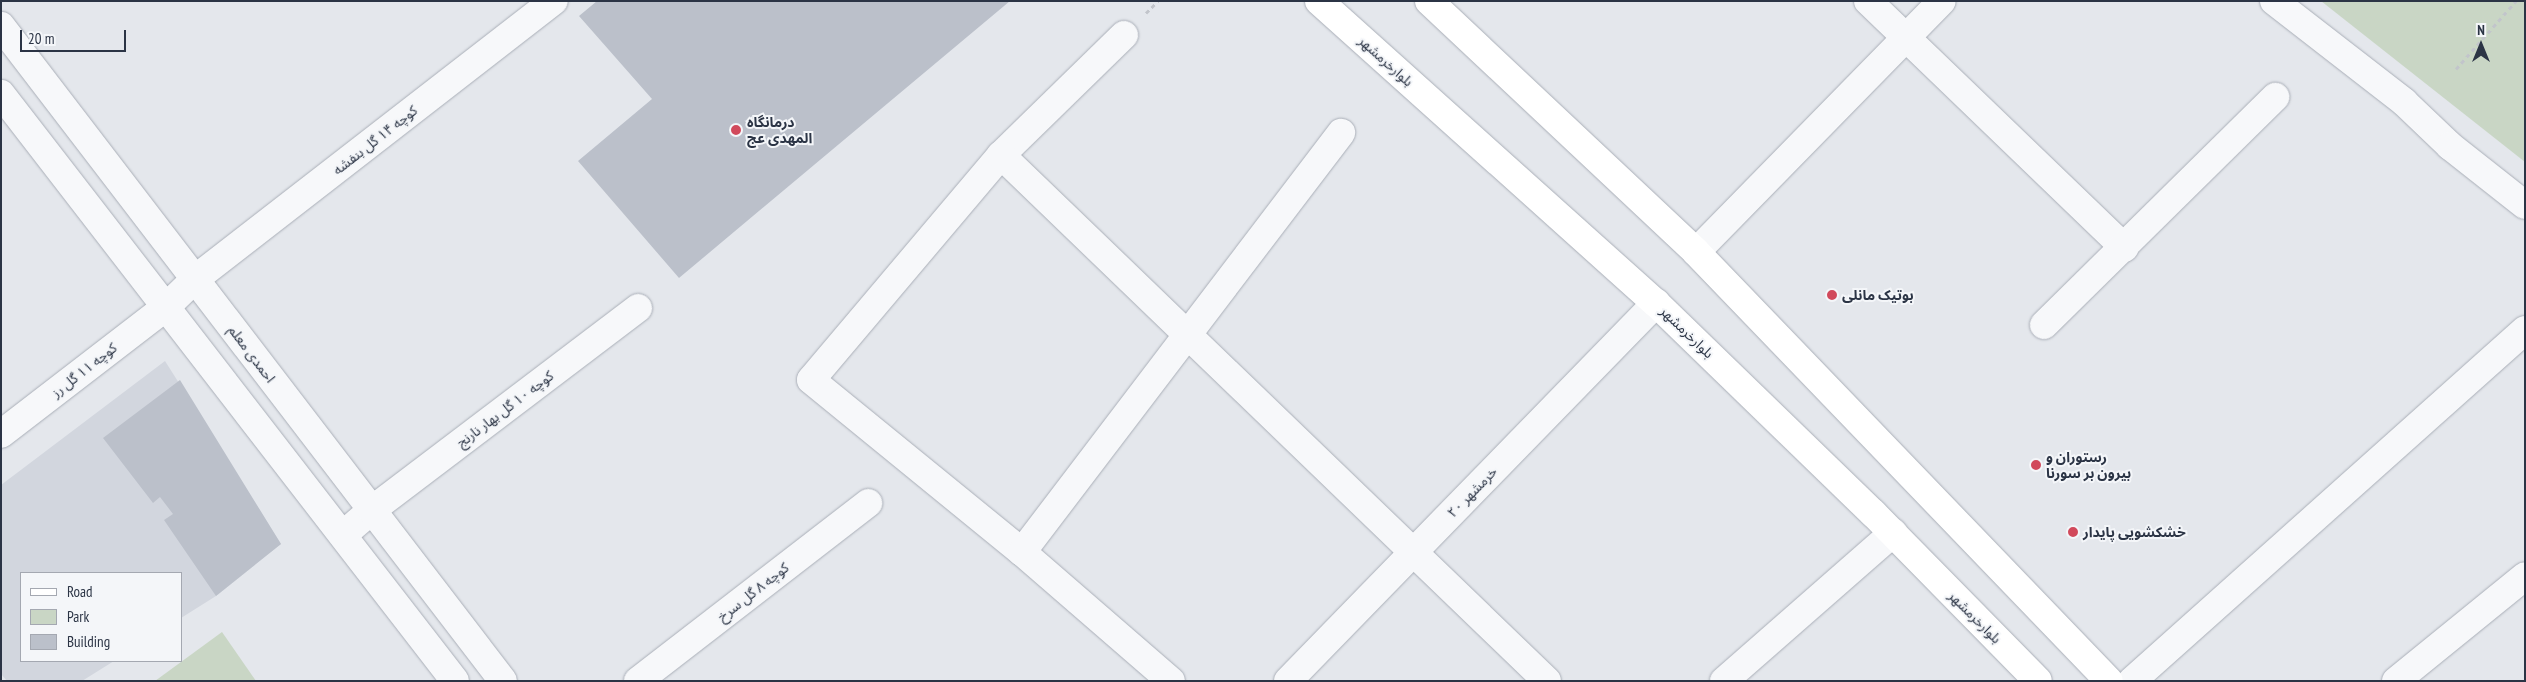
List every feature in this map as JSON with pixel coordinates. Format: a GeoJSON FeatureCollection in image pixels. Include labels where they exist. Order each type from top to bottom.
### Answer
{"type":"FeatureCollection","features":[{"type":"Feature","properties":{"kind":"main road","name":"بلوارخرمشهر"},"geometry":{"type":"LineString","coordinates":[[1319,1],[1656,303],[1893,534],[2038,681]]}},
{"type":"Feature","properties":{"kind":"main road"},"geometry":{"type":"LineString","coordinates":[[1429,1],[1696,252],[2109,681]]}},
{"type":"Feature","properties":{"kind":"street"},"geometry":{"type":"LineString","coordinates":[[1868,1],[2125,248]]}},
{"type":"Feature","properties":{"kind":"street"},"geometry":{"type":"LineString","coordinates":[[1696,252],[1942,1]]}},
{"type":"Feature","properties":{"kind":"street"},"geometry":{"type":"LineString","coordinates":[[2274,1],[2404,102],[2450,146],[2525,205]]}},
{"type":"Feature","properties":{"kind":"street","name":"کوچه ۱۴ گل بنفشه"},"geometry":{"type":"LineString","coordinates":[[166,307],[195,279],[540,5]]}},
{"type":"Feature","properties":{"kind":"street","name":"احمدی معلم"},"geometry":{"type":"LineString","coordinates":[[1,26],[503,681]]}},
{"type":"Feature","properties":{"kind":"street"},"geometry":{"type":"LineString","coordinates":[[1124,34],[1001,155],[811,380],[1022,552],[1170,681]]}},
{"type":"Feature","properties":{"kind":"street"},"geometry":{"type":"LineString","coordinates":[[1,94],[455,681]]}},
{"type":"Feature","properties":{"kind":"street"},"geometry":{"type":"LineString","coordinates":[[2044,325],[2125,248],[2275,97]]}},
{"type":"Feature","properties":{"kind":"street"},"geometry":{"type":"LineString","coordinates":[[1022,552],[1186,333],[1341,133]]}},
{"type":"Feature","properties":{"kind":"street"},"geometry":{"type":"LineString","coordinates":[[1001,155],[1547,681]]}},
{"type":"Feature","properties":{"kind":"street","name":"خرمشهر ۲۰"},"geometry":{"type":"LineString","coordinates":[[1288,681],[1656,303]]}},
{"type":"Feature","properties":{"kind":"street","name":"کوچه ۱۱ گل رز"},"geometry":{"type":"LineString","coordinates":[[1,434],[166,307]]}},
{"type":"Feature","properties":{"kind":"street","name":"کوچه ۱۰ گل بهار نارنج"},"geometry":{"type":"LineString","coordinates":[[343,535],[372,510],[638,308]]}},
{"type":"Feature","properties":{"kind":"street"},"geometry":{"type":"LineString","coordinates":[[2132,681],[2525,330]]}},
{"type":"Feature","properties":{"kind":"street","name":"کوچه ۸ گل سرخ"},"geometry":{"type":"LineString","coordinates":[[638,681],[868,503]]}},
{"type":"Feature","properties":{"kind":"street"},"geometry":{"type":"LineString","coordinates":[[1724,681],[1893,534]]}},
{"type":"Feature","properties":{"kind":"street"},"geometry":{"type":"LineString","coordinates":[[2396,681],[2525,576]]}},
{"type":"Feature","properties":{"kind":"path"},"geometry":{"type":"LineString","coordinates":[[2456,69],[2516,1]]}},
{"type":"Feature","properties":{"kind":"shaded area"},"geometry":{"type":"Polygon","coordinates":[[[165,361],[281,544],[216,596],[182,617],[182,572],[20,572],[20,662],[112,662],[82,681],[7,681],[1,674],[1,485],[165,361]]]}},
{"type":"Feature","properties":{"kind":"green space"},"geometry":{"type":"Polygon","coordinates":[[[2321,1],[2525,1],[2525,162],[2321,1]]]}},
{"type":"Feature","properties":{"kind":"green space"},"geometry":{"type":"Polygon","coordinates":[[[222,632],[256,681],[155,681],[222,632]]]}},
{"type":"Feature","properties":{"kind":"building","name":"درمانگاه المهدی عج"},"geometry":{"type":"Polygon","coordinates":[[[597,1],[1010,1],[679,278],[578,161],[652,99],[579,16],[597,1]]]}},
{"type":"Feature","properties":{"kind":"building"},"geometry":{"type":"Polygon","coordinates":[[[180,380],[281,544],[216,596],[164,520],[173,514],[160,497],[153,503],[103,438],[180,380]]]}},
{"type":"Feature","properties":{"kind":"place","name":"درمانگاه المهدی عج"},"geometry":{"type":"Point","coordinates":[736,130]}},
{"type":"Feature","properties":{"kind":"place","name":"بوتیک مانلی"},"geometry":{"type":"Point","coordinates":[1832,295]}},
{"type":"Feature","properties":{"kind":"place","name":"رستوران و بیرون بر سورنا"},"geometry":{"type":"Point","coordinates":[2036,465]}},
{"type":"Feature","properties":{"kind":"place","name":"خشکشویی پایدار"},"geometry":{"type":"Point","coordinates":[2073,532]}}]}
